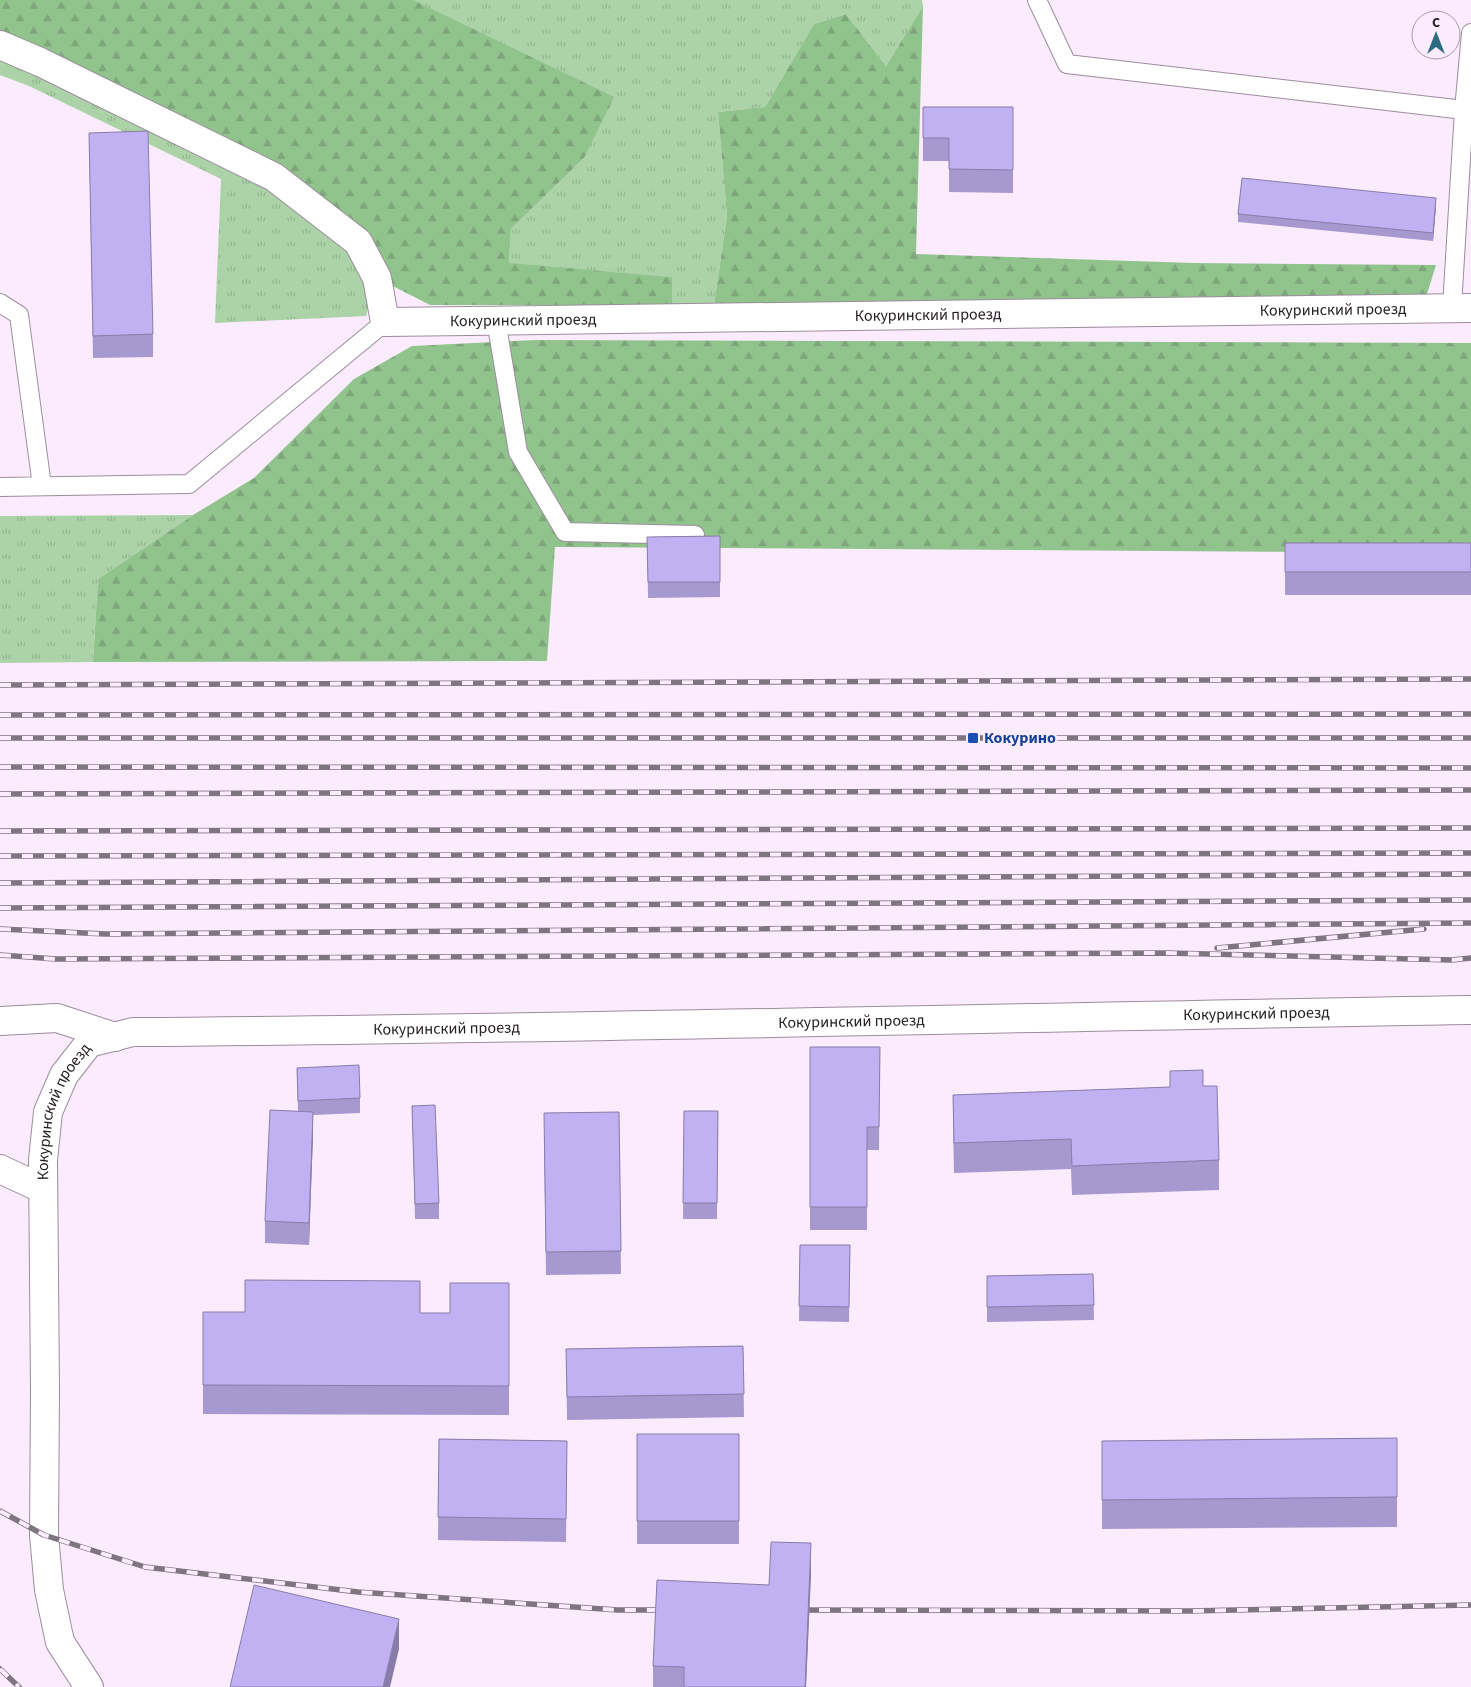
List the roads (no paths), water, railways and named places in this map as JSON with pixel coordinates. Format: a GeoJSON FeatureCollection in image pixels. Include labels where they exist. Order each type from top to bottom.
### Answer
{"type":"FeatureCollection","features":[{"type":"Feature","properties":{"kind":"street"},"geometry":{"type":"LineString","coordinates":[[0,45],[40,62],[274,177],[358,242],[377,278],[385,322]]}},
{"type":"Feature","properties":{"kind":"street","name":"Кокуринский проезд"},"geometry":{"type":"LineString","coordinates":[[385,322],[1462,308]]}},
{"type":"Feature","properties":{"kind":"street","name":"Кокуринский проезд"},"geometry":{"type":"LineString","coordinates":[[88,1687],[60,1642],[48,1590],[44,1535],[43,1160],[48,1112],[64,1075],[90,1043],[133,1032],[432,1030],[1064,1016],[1471,1010]]}},
{"type":"Feature","properties":{"kind":"street"},"geometry":{"type":"LineString","coordinates":[[0,1021],[56,1018],[115,1037]]}},
{"type":"Feature","properties":{"kind":"street"},"geometry":{"type":"LineString","coordinates":[[0,1169],[43,1189]]}},
{"type":"Feature","properties":{"kind":"lane"},"geometry":{"type":"LineString","coordinates":[[1037,0],[1067,64],[1464,110]]}},
{"type":"Feature","properties":{"kind":"lane"},"geometry":{"type":"LineString","coordinates":[[1462,308],[1464,110],[1471,33]]}},
{"type":"Feature","properties":{"kind":"lane"},"geometry":{"type":"LineString","coordinates":[[0,303],[19,315],[42,486]]}},
{"type":"Feature","properties":{"kind":"lane"},"geometry":{"type":"LineString","coordinates":[[496,320],[518,452],[565,532],[695,535]]}},
{"type":"Feature","properties":{"kind":"lane"},"geometry":{"type":"LineString","coordinates":[[0,487],[189,484],[385,322]]}},
{"type":"Feature","properties":{"kind":"railway"},"geometry":{"type":"LineString","coordinates":[[0,685],[1471,679]]}},
{"type":"Feature","properties":{"kind":"railway"},"geometry":{"type":"LineString","coordinates":[[0,715],[1471,714]]}},
{"type":"Feature","properties":{"kind":"railway"},"geometry":{"type":"LineString","coordinates":[[0,738],[1471,738]]}},
{"type":"Feature","properties":{"kind":"railway"},"geometry":{"type":"LineString","coordinates":[[0,767],[1471,768]]}},
{"type":"Feature","properties":{"kind":"railway"},"geometry":{"type":"LineString","coordinates":[[0,794],[1471,790]]}},
{"type":"Feature","properties":{"kind":"railway"},"geometry":{"type":"LineString","coordinates":[[0,831],[1471,828]]}},
{"type":"Feature","properties":{"kind":"railway"},"geometry":{"type":"LineString","coordinates":[[0,856],[1471,853]]}},
{"type":"Feature","properties":{"kind":"railway"},"geometry":{"type":"LineString","coordinates":[[0,883],[1471,874]]}},
{"type":"Feature","properties":{"kind":"railway"},"geometry":{"type":"LineString","coordinates":[[0,908],[1471,900]]}},
{"type":"Feature","properties":{"kind":"railway"},"geometry":{"type":"LineString","coordinates":[[0,929],[106,934],[1471,923]]}},
{"type":"Feature","properties":{"kind":"railway"},"geometry":{"type":"LineString","coordinates":[[1217,948],[1424,929]]}},
{"type":"Feature","properties":{"kind":"railway"},"geometry":{"type":"LineString","coordinates":[[0,955],[56,959],[1166,953],[1452,960],[1471,958]]}},
{"type":"Feature","properties":{"kind":"railway"},"geometry":{"type":"LineString","coordinates":[[0,1511],[44,1535],[145,1567],[358,1592],[618,1610],[669,1610]]}},
{"type":"Feature","properties":{"kind":"railway"},"geometry":{"type":"LineString","coordinates":[[797,1610],[1189,1611],[1471,1605]]}},
{"type":"Feature","properties":{"kind":"railway"},"geometry":{"type":"LineString","coordinates":[[0,1669],[19,1687]]}},
{"type":"Feature","properties":{"kind":"place","name":"Кокурино"},"geometry":{"type":"Point","coordinates":[973,738]}}]}
